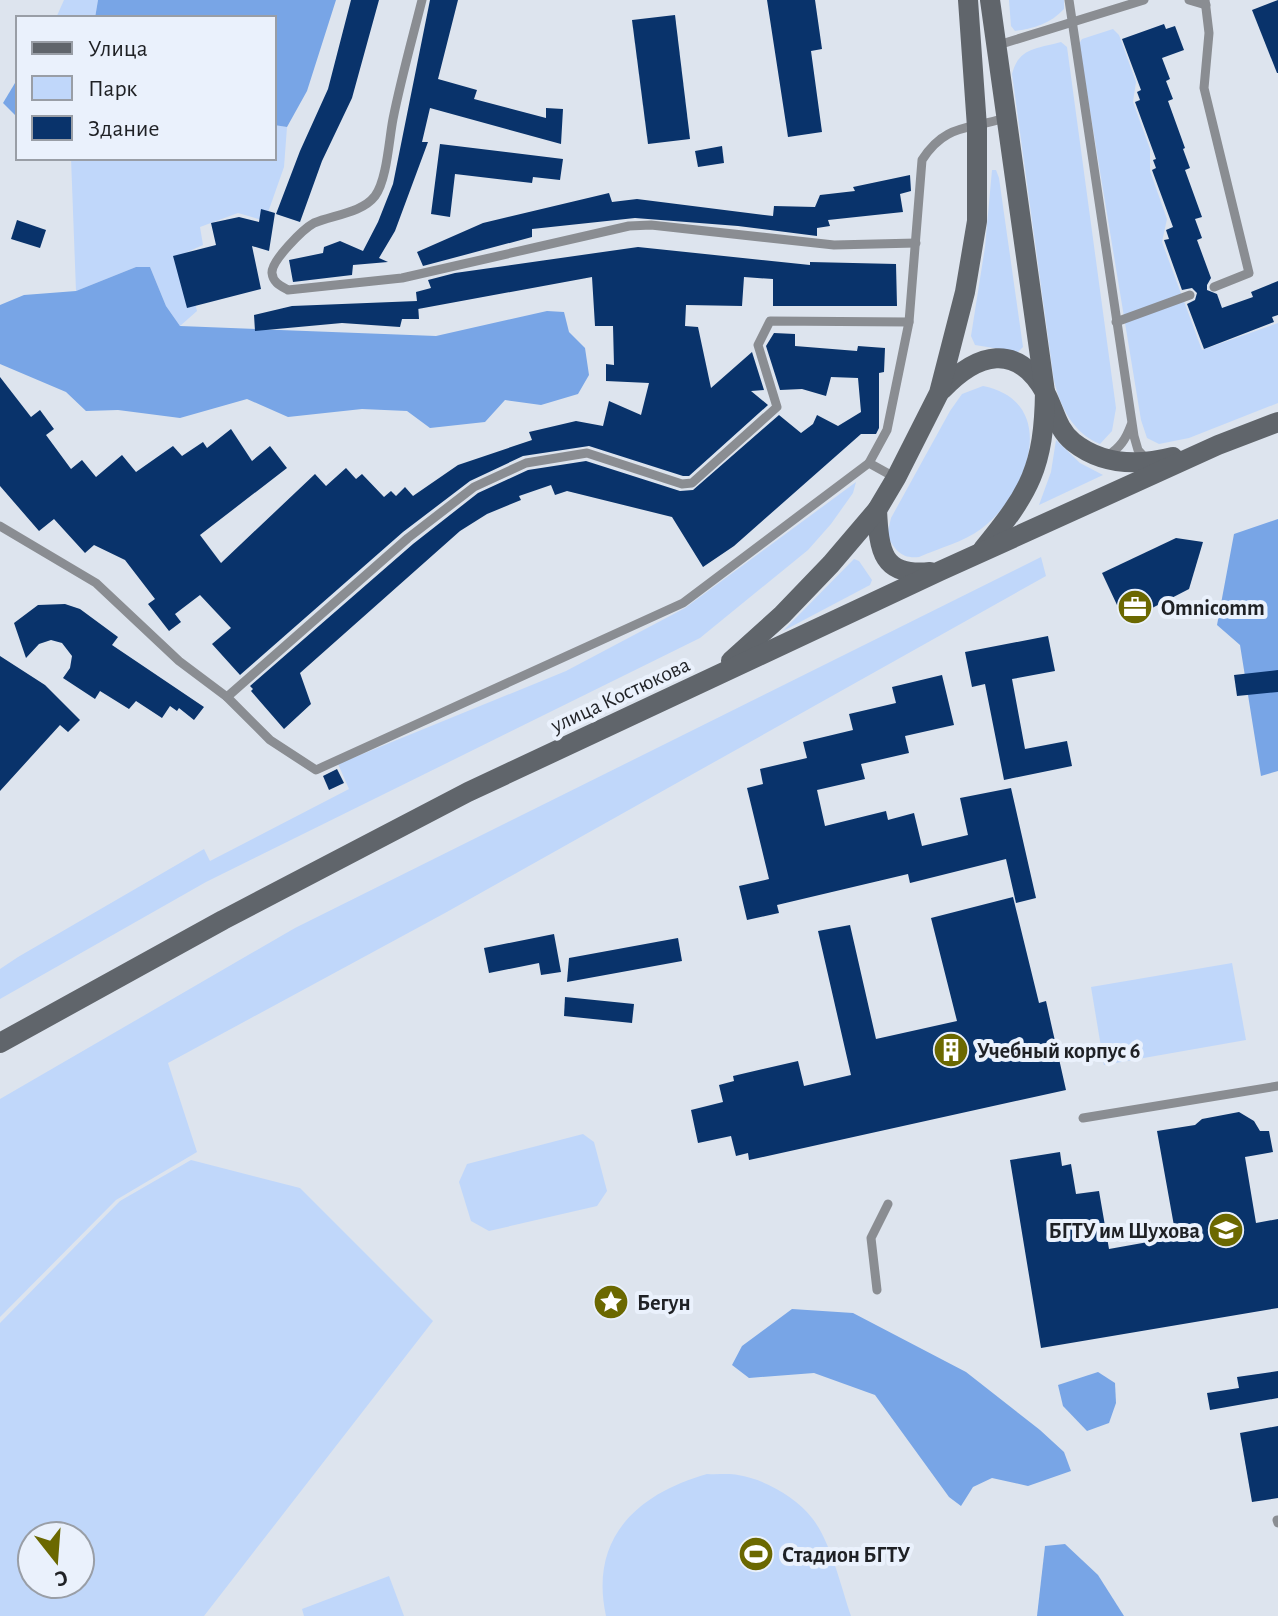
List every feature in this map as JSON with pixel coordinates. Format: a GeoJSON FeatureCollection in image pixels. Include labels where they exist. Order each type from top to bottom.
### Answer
{"type":"FeatureCollection","features":[{"type":"Feature","properties":{"kind":"main road"},"geometry":{"type":"LineString","coordinates":[[715,676],[782,615],[877,510],[939,393],[965,292],[977,221],[977,127],[968,0]]}},
{"type":"Feature","properties":{"kind":"main road"},"geometry":{"type":"LineString","coordinates":[[978,555],[1012,514],[1035,472],[1043,437],[1045,392],[990,0]]}},
{"type":"Feature","properties":{"kind":"main road"},"geometry":{"type":"LineString","coordinates":[[939,393],[958,373],[977,361],[1002,357],[1025,368],[1045,392],[1058,424],[1072,441],[1102,459],[1148,462],[1218,445]]}},
{"type":"Feature","properties":{"kind":"main road","name":"улица Костюкова"},"geometry":{"type":"LineString","coordinates":[[0,1043],[223,920],[468,792],[940,571],[1218,445],[1278,422]]}},
{"type":"Feature","properties":{"kind":"main road"},"geometry":{"type":"LineString","coordinates":[[877,510],[878,540],[883,555],[894,568],[911,574],[940,571]]}},
{"type":"Feature","properties":{"kind":"lane"},"geometry":{"type":"LineString","coordinates":[[422,0],[381,184],[375,197],[362,207],[312,224],[294,241],[274,264],[272,274],[275,283],[288,290],[402,278],[629,226],[651,225],[834,245],[916,243]]}},
{"type":"Feature","properties":{"kind":"lane"},"geometry":{"type":"LineString","coordinates":[[1069,0],[1132,422],[1138,450],[1148,462]]}},
{"type":"Feature","properties":{"kind":"lane"},"geometry":{"type":"LineString","coordinates":[[995,46],[1144,0]]}},
{"type":"Feature","properties":{"kind":"lane"},"geometry":{"type":"LineString","coordinates":[[1189,0],[1206,3],[1209,33],[1204,88],[1249,273],[1214,287]]}},
{"type":"Feature","properties":{"kind":"lane"},"geometry":{"type":"LineString","coordinates":[[0,526],[96,583],[179,661],[227,697],[270,740],[316,770],[683,603],[869,463],[887,430],[909,322],[922,160],[933,143],[950,131],[1005,118]]}},
{"type":"Feature","properties":{"kind":"lane"},"geometry":{"type":"LineString","coordinates":[[1116,322],[1190,295]]}},
{"type":"Feature","properties":{"kind":"lane"},"geometry":{"type":"LineString","coordinates":[[227,697],[419,530],[474,487],[526,463],[587,453],[682,484],[692,483],[777,407],[758,345],[770,321],[909,322]]}},
{"type":"Feature","properties":{"kind":"lane"},"geometry":{"type":"LineString","coordinates":[[1102,459],[1117,450],[1132,422]]}},
{"type":"Feature","properties":{"kind":"lane"},"geometry":{"type":"LineString","coordinates":[[869,463],[896,478]]}},
{"type":"Feature","properties":{"kind":"lane"},"geometry":{"type":"LineString","coordinates":[[1083,1118],[1278,1086]]}},
{"type":"Feature","properties":{"kind":"lane"},"geometry":{"type":"LineString","coordinates":[[877,1290],[871,1238],[888,1204]]}},
{"type":"Feature","properties":{"kind":"green space"},"geometry":{"type":"Polygon","coordinates":[[[64,0],[98,0],[95,16],[57,16],[64,0]]]}},
{"type":"Feature","properties":{"kind":"green space"},"geometry":{"type":"Polygon","coordinates":[[[1009,0],[1064,0],[1064,9],[1042,24],[1015,31],[1011,26],[1009,0]]]}},
{"type":"Feature","properties":{"kind":"green space"},"geometry":{"type":"Polygon","coordinates":[[[1113,29],[1119,35],[1136,82],[1133,102],[1150,149],[1150,171],[1167,219],[1162,242],[1202,350],[1278,323],[1278,403],[1189,438],[1159,444],[1147,438],[1141,420],[1079,44],[1082,39],[1113,29]]]}},
{"type":"Feature","properties":{"kind":"green space"},"geometry":{"type":"Polygon","coordinates":[[[1061,42],[1067,47],[1116,408],[1112,431],[1100,444],[1075,426],[1060,401],[1054,381],[1012,74],[1024,54],[1061,42]]]}},
{"type":"Feature","properties":{"kind":"green space"},"geometry":{"type":"Polygon","coordinates":[[[276,125],[287,127],[284,167],[265,221],[238,213],[200,227],[203,245],[183,254],[197,311],[180,326],[166,306],[150,267],[136,267],[76,291],[71,160],[276,160],[276,125]]]}},
{"type":"Feature","properties":{"kind":"green space"},"geometry":{"type":"Polygon","coordinates":[[[992,170],[996,170],[999,178],[1023,347],[1018,352],[975,345],[971,336],[985,247],[992,170]]]}},
{"type":"Feature","properties":{"kind":"green space"},"geometry":{"type":"Polygon","coordinates":[[[983,386],[1007,395],[1022,410],[1029,429],[1029,451],[1023,473],[998,514],[974,534],[919,557],[903,555],[887,535],[891,518],[950,411],[962,394],[983,386]]]}},
{"type":"Feature","properties":{"kind":"green space"},"geometry":{"type":"Polygon","coordinates":[[[1056,440],[1080,463],[1103,475],[1039,505],[1051,472],[1056,440]]]}},
{"type":"Feature","properties":{"kind":"green space"},"geometry":{"type":"Polygon","coordinates":[[[856,482],[853,493],[808,550],[700,638],[206,882],[0,999],[0,969],[18,957],[204,849],[210,861],[349,789],[338,764],[566,671],[685,608],[856,482]]]}},
{"type":"Feature","properties":{"kind":"green space"},"geometry":{"type":"Polygon","coordinates":[[[1041,557],[1046,576],[445,913],[168,1063],[197,1152],[116,1200],[0,1317],[0,1099],[295,928],[1041,557]]]}},
{"type":"Feature","properties":{"kind":"green space"},"geometry":{"type":"Polygon","coordinates":[[[854,559],[859,561],[872,580],[870,585],[783,631],[854,559]]]}},
{"type":"Feature","properties":{"kind":"green space"},"geometry":{"type":"Polygon","coordinates":[[[1232,963],[1246,1040],[1104,1065],[1091,987],[1232,963]]]}},
{"type":"Feature","properties":{"kind":"green space"},"geometry":{"type":"Polygon","coordinates":[[[583,1134],[594,1142],[607,1191],[597,1206],[489,1231],[471,1221],[459,1182],[467,1164],[583,1134]]]}},
{"type":"Feature","properties":{"kind":"green space"},"geometry":{"type":"Polygon","coordinates":[[[191,1160],[300,1188],[433,1321],[204,1616],[0,1616],[0,1323],[120,1201],[191,1160]]]}},
{"type":"Feature","properties":{"kind":"green space"},"geometry":{"type":"Polygon","coordinates":[[[707,1474],[734,1474],[758,1480],[779,1490],[805,1510],[825,1539],[851,1616],[606,1616],[603,1588],[605,1564],[612,1542],[624,1523],[659,1494],[707,1474]]]}},
{"type":"Feature","properties":{"kind":"green space"},"geometry":{"type":"Polygon","coordinates":[[[389,1576],[404,1616],[304,1616],[302,1609],[389,1576]]]}},
{"type":"Feature","properties":{"kind":"shaded area"},"geometry":{"type":"Polygon","coordinates":[[[98,0],[336,0],[307,91],[287,127],[276,125],[276,16],[95,16],[98,0]]]}},
{"type":"Feature","properties":{"kind":"shaded area"},"geometry":{"type":"Polygon","coordinates":[[[16,81],[16,116],[3,103],[16,81]]]}},
{"type":"Feature","properties":{"kind":"shaded area"},"geometry":{"type":"Polygon","coordinates":[[[136,267],[150,267],[166,306],[180,326],[436,336],[547,311],[564,312],[569,332],[585,348],[589,375],[578,394],[541,405],[505,400],[485,422],[430,428],[407,411],[362,409],[288,417],[247,399],[180,418],[118,410],[86,411],[66,392],[0,364],[0,305],[24,295],[76,291],[136,267]]]}},
{"type":"Feature","properties":{"kind":"shaded area"},"geometry":{"type":"Polygon","coordinates":[[[1278,519],[1278,771],[1261,776],[1240,645],[1217,625],[1234,534],[1278,519]]]}},
{"type":"Feature","properties":{"kind":"shaded area"},"geometry":{"type":"Polygon","coordinates":[[[792,1309],[853,1313],[966,1372],[1064,1452],[1071,1471],[1028,1486],[992,1478],[973,1487],[961,1506],[949,1497],[875,1395],[814,1373],[749,1378],[732,1365],[742,1346],[792,1309]]]}},
{"type":"Feature","properties":{"kind":"shaded area"},"geometry":{"type":"Polygon","coordinates":[[[1098,1372],[1115,1383],[1116,1403],[1109,1423],[1087,1431],[1063,1406],[1058,1385],[1098,1372]]]}},
{"type":"Feature","properties":{"kind":"shaded area"},"geometry":{"type":"Polygon","coordinates":[[[1065,1544],[1098,1575],[1124,1616],[1037,1616],[1045,1546],[1065,1544]]]}},
{"type":"Feature","properties":{"kind":"building"},"geometry":{"type":"Polygon","coordinates":[[[351,0],[379,0],[352,98],[322,161],[300,222],[276,214],[328,89],[351,0]]]}},
{"type":"Feature","properties":{"kind":"building"},"geometry":{"type":"Polygon","coordinates":[[[430,0],[458,0],[438,79],[477,90],[474,99],[546,118],[546,108],[563,109],[561,144],[430,108],[422,142],[428,142],[395,231],[379,258],[388,262],[353,265],[352,275],[293,282],[289,260],[323,253],[324,247],[340,241],[363,251],[378,222],[393,184],[430,0]]]}},
{"type":"Feature","properties":{"kind":"building"},"geometry":{"type":"Polygon","coordinates":[[[767,0],[815,0],[822,49],[811,51],[822,132],[788,137],[767,0]]]}},
{"type":"Feature","properties":{"kind":"building"},"geometry":{"type":"Polygon","coordinates":[[[1278,0],[1278,73],[1277,73],[1252,10],[1278,0]]]}},
{"type":"Feature","properties":{"kind":"building"},"geometry":{"type":"Polygon","coordinates":[[[675,15],[690,139],[648,144],[632,20],[675,15]]]}},
{"type":"Feature","properties":{"kind":"building"},"geometry":{"type":"Polygon","coordinates":[[[1164,24],[1166,29],[1175,26],[1184,50],[1162,58],[1173,99],[1168,101],[1190,168],[1185,170],[1202,217],[1195,219],[1202,238],[1197,240],[1211,278],[1207,290],[1217,294],[1222,308],[1253,297],[1251,292],[1278,281],[1278,315],[1272,317],[1274,322],[1204,349],[1187,304],[1195,300],[1197,293],[1192,288],[1182,290],[1164,240],[1169,239],[1166,230],[1173,227],[1152,170],[1156,168],[1153,160],[1156,159],[1135,102],[1140,100],[1137,92],[1141,90],[1122,39],[1164,24]]]}},
{"type":"Feature","properties":{"kind":"building"},"geometry":{"type":"Polygon","coordinates":[[[440,144],[563,159],[560,180],[533,177],[532,183],[455,174],[450,217],[431,214],[440,144]]]}},
{"type":"Feature","properties":{"kind":"building"},"geometry":{"type":"Polygon","coordinates":[[[722,146],[724,163],[698,167],[695,151],[722,146]]]}},
{"type":"Feature","properties":{"kind":"building"},"geometry":{"type":"Polygon","coordinates":[[[910,175],[911,191],[900,194],[903,212],[828,220],[830,226],[817,228],[817,236],[635,218],[532,229],[532,237],[423,266],[417,252],[483,223],[609,193],[612,202],[637,199],[773,216],[774,206],[815,207],[820,195],[855,191],[853,187],[910,175]]]}},
{"type":"Feature","properties":{"kind":"building"},"geometry":{"type":"Polygon","coordinates":[[[261,209],[275,213],[269,251],[252,246],[261,289],[187,308],[173,256],[216,245],[211,223],[239,217],[259,222],[261,209]]]}},
{"type":"Feature","properties":{"kind":"building"},"geometry":{"type":"Polygon","coordinates":[[[17,220],[46,230],[40,248],[11,239],[17,220]]]}},
{"type":"Feature","properties":{"kind":"building"},"geometry":{"type":"Polygon","coordinates":[[[638,247],[810,265],[810,262],[896,264],[897,306],[773,306],[773,279],[744,277],[742,306],[686,305],[685,326],[698,327],[711,388],[752,352],[764,390],[751,391],[768,405],[689,476],[589,446],[523,456],[470,481],[403,532],[240,675],[212,644],[231,628],[200,595],[175,614],[181,622],[169,631],[148,604],[155,599],[125,560],[94,545],[85,553],[54,519],[39,531],[0,486],[0,377],[31,417],[40,410],[54,429],[46,435],[71,469],[82,460],[96,477],[122,455],[136,472],[173,446],[182,456],[203,442],[207,448],[231,429],[252,461],[270,446],[287,468],[200,535],[221,563],[315,474],[326,486],[346,468],[356,479],[362,474],[384,497],[391,491],[396,496],[405,487],[413,496],[458,465],[532,440],[529,432],[576,421],[603,426],[609,401],[641,415],[649,383],[606,381],[606,364],[614,365],[613,326],[595,326],[592,277],[418,309],[419,319],[402,319],[400,327],[342,323],[255,331],[254,315],[292,306],[417,301],[416,292],[431,288],[428,280],[455,273],[638,247]]]}},
{"type":"Feature","properties":{"kind":"building"},"geometry":{"type":"Polygon","coordinates":[[[774,333],[795,334],[795,346],[857,351],[858,346],[885,348],[884,372],[879,373],[879,428],[876,434],[861,434],[734,546],[703,567],[672,517],[567,491],[555,495],[551,485],[519,496],[521,500],[487,514],[460,531],[300,673],[311,704],[284,729],[251,691],[250,686],[413,544],[478,493],[528,470],[586,461],[680,491],[693,490],[779,415],[801,433],[813,424],[817,415],[838,426],[861,412],[858,378],[831,377],[826,396],[802,389],[780,390],[766,346],[774,333]]]}},
{"type":"Feature","properties":{"kind":"building"},"geometry":{"type":"Polygon","coordinates":[[[1176,538],[1203,542],[1189,589],[1125,622],[1102,573],[1176,538]]]}},
{"type":"Feature","properties":{"kind":"building"},"geometry":{"type":"Polygon","coordinates":[[[65,604],[80,609],[118,637],[112,645],[204,707],[194,720],[179,708],[177,711],[170,706],[162,718],[136,701],[129,709],[100,691],[95,699],[63,678],[70,668],[72,656],[62,643],[51,640],[39,644],[26,658],[14,623],[38,605],[65,604]]]}},
{"type":"Feature","properties":{"kind":"building"},"geometry":{"type":"Polygon","coordinates":[[[1048,636],[1055,671],[1012,679],[1025,749],[1067,741],[1072,766],[1004,780],[985,684],[972,687],[965,652],[1048,636]]]}},
{"type":"Feature","properties":{"kind":"building"},"geometry":{"type":"Polygon","coordinates":[[[0,656],[45,685],[80,720],[68,732],[60,725],[0,791],[0,656]]]}},
{"type":"Feature","properties":{"kind":"building"},"geometry":{"type":"Polygon","coordinates":[[[1278,670],[1278,692],[1237,696],[1234,675],[1278,670]]]}},
{"type":"Feature","properties":{"kind":"building"},"geometry":{"type":"Polygon","coordinates":[[[942,675],[954,725],[905,736],[909,753],[861,764],[865,779],[817,790],[825,826],[886,811],[888,820],[914,813],[922,846],[968,835],[960,798],[1011,788],[1036,898],[1016,903],[1006,859],[910,883],[908,874],[777,905],[779,913],[747,920],[739,886],[769,879],[747,788],[763,784],[760,769],[807,758],[803,742],[853,730],[849,714],[896,703],[892,687],[942,675]]]}},
{"type":"Feature","properties":{"kind":"building"},"geometry":{"type":"Polygon","coordinates":[[[337,769],[344,783],[329,790],[323,776],[337,769]]]}},
{"type":"Feature","properties":{"kind":"building","name":"Учебный корпус 6"},"geometry":{"type":"Polygon","coordinates":[[[1013,897],[1039,1003],[1046,1001],[1066,1090],[749,1160],[748,1153],[736,1156],[731,1136],[698,1143],[691,1110],[723,1102],[719,1085],[734,1081],[733,1076],[798,1061],[804,1086],[851,1075],[818,931],[850,925],[876,1039],[957,1021],[931,918],[1013,897]]]}},
{"type":"Feature","properties":{"kind":"building"},"geometry":{"type":"Polygon","coordinates":[[[554,934],[561,972],[541,975],[539,963],[489,973],[484,948],[554,934]]]}},
{"type":"Feature","properties":{"kind":"building"},"geometry":{"type":"Polygon","coordinates":[[[678,938],[682,961],[567,982],[569,958],[678,938]]]}},
{"type":"Feature","properties":{"kind":"building"},"geometry":{"type":"Polygon","coordinates":[[[565,997],[634,1004],[632,1023],[564,1016],[565,997]]]}},
{"type":"Feature","properties":{"kind":"building","name":"БГТУ им Шухова"},"geometry":{"type":"Polygon","coordinates":[[[1239,1112],[1254,1121],[1260,1131],[1269,1131],[1273,1152],[1245,1157],[1256,1223],[1278,1219],[1278,1308],[1041,1348],[1010,1160],[1060,1152],[1062,1166],[1071,1164],[1076,1194],[1099,1191],[1109,1249],[1176,1237],[1157,1131],[1195,1125],[1202,1119],[1239,1112]]]}},
{"type":"Feature","properties":{"kind":"building"},"geometry":{"type":"Polygon","coordinates":[[[1278,1371],[1278,1398],[1210,1410],[1207,1393],[1239,1388],[1237,1377],[1278,1371]]]}},
{"type":"Feature","properties":{"kind":"building"},"geometry":{"type":"Polygon","coordinates":[[[1278,1426],[1278,1498],[1252,1502],[1240,1433],[1278,1426]]]}},
{"type":"Feature","properties":{"kind":"place","name":"Omnicomm"},"geometry":{"type":"Point","coordinates":[1135,607]}},
{"type":"Feature","properties":{"kind":"place","name":"Учебный корпус 6"},"geometry":{"type":"Point","coordinates":[951,1050]}},
{"type":"Feature","properties":{"kind":"place","name":"БГТУ им Шухова"},"geometry":{"type":"Point","coordinates":[1226,1230]}},
{"type":"Feature","properties":{"kind":"place","name":"Бегун"},"geometry":{"type":"Point","coordinates":[611,1302]}},
{"type":"Feature","properties":{"kind":"place","name":"Стадион БГТУ"},"geometry":{"type":"Point","coordinates":[756,1554]}}]}
